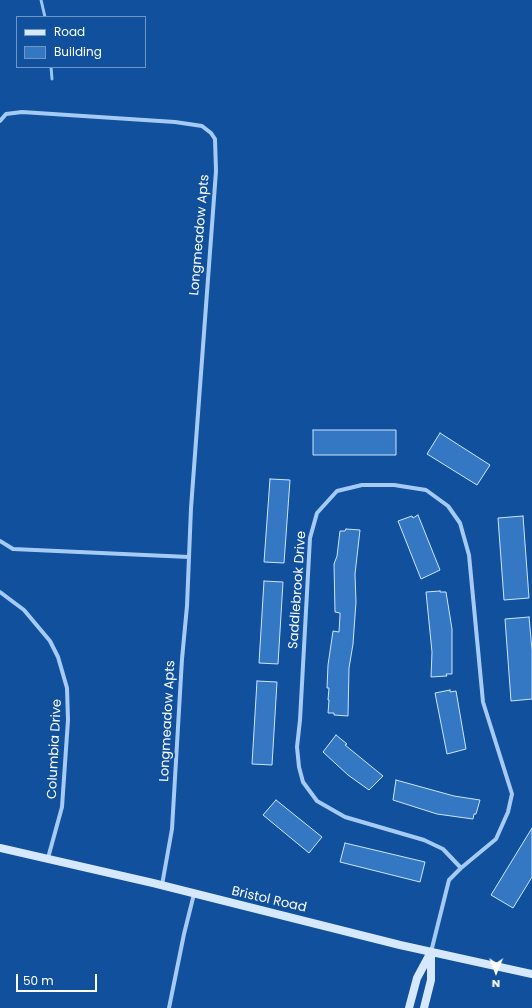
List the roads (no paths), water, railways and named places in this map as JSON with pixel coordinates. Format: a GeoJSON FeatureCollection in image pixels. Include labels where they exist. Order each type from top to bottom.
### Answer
{"type":"FeatureCollection","features":[{"type":"Feature","properties":{"kind":"main road","name":"Bristol Road"},"geometry":{"type":"LineString","coordinates":[[0,848],[48,858],[432,952],[532,974]]}},
{"type":"Feature","properties":{"kind":"main road"},"geometry":{"type":"LineString","coordinates":[[409,1008],[417,978],[432,952]]}},
{"type":"Feature","properties":{"kind":"main road"},"geometry":{"type":"LineString","coordinates":[[424,1008],[431,980],[432,952]]}},
{"type":"Feature","properties":{"kind":"street","name":"Longmeadow Apts"},"geometry":{"type":"LineString","coordinates":[[0,121],[6,114],[22,112],[175,122],[202,126],[211,133],[215,139],[216,171],[206,283],[172,829],[162,886]]}},
{"type":"Feature","properties":{"kind":"street","name":"Saddlebrook Drive"},"geometry":{"type":"LineString","coordinates":[[432,952],[449,880],[496,839],[508,812],[512,794],[483,702],[469,555],[463,530],[448,506],[426,490],[394,486],[362,485],[337,491],[317,512],[310,538],[300,720],[297,747],[299,767],[303,782],[317,801],[345,817],[424,840],[443,849],[461,868]]}},
{"type":"Feature","properties":{"kind":"street"},"geometry":{"type":"LineString","coordinates":[[0,541],[13,549],[189,557]]}},
{"type":"Feature","properties":{"kind":"street","name":"Columbia Drive"},"geometry":{"type":"LineString","coordinates":[[0,592],[24,610],[50,641],[58,657],[67,688],[68,720],[62,807],[48,858]]}},
{"type":"Feature","properties":{"kind":"street"},"geometry":{"type":"LineString","coordinates":[[169,1008],[194,894]]}},
{"type":"Feature","properties":{"kind":"waterway"},"geometry":{"type":"LineString","coordinates":[[41,0],[45,16]]}},
{"type":"Feature","properties":{"kind":"waterway"},"geometry":{"type":"LineString","coordinates":[[51,68],[52,79]]}}]}
